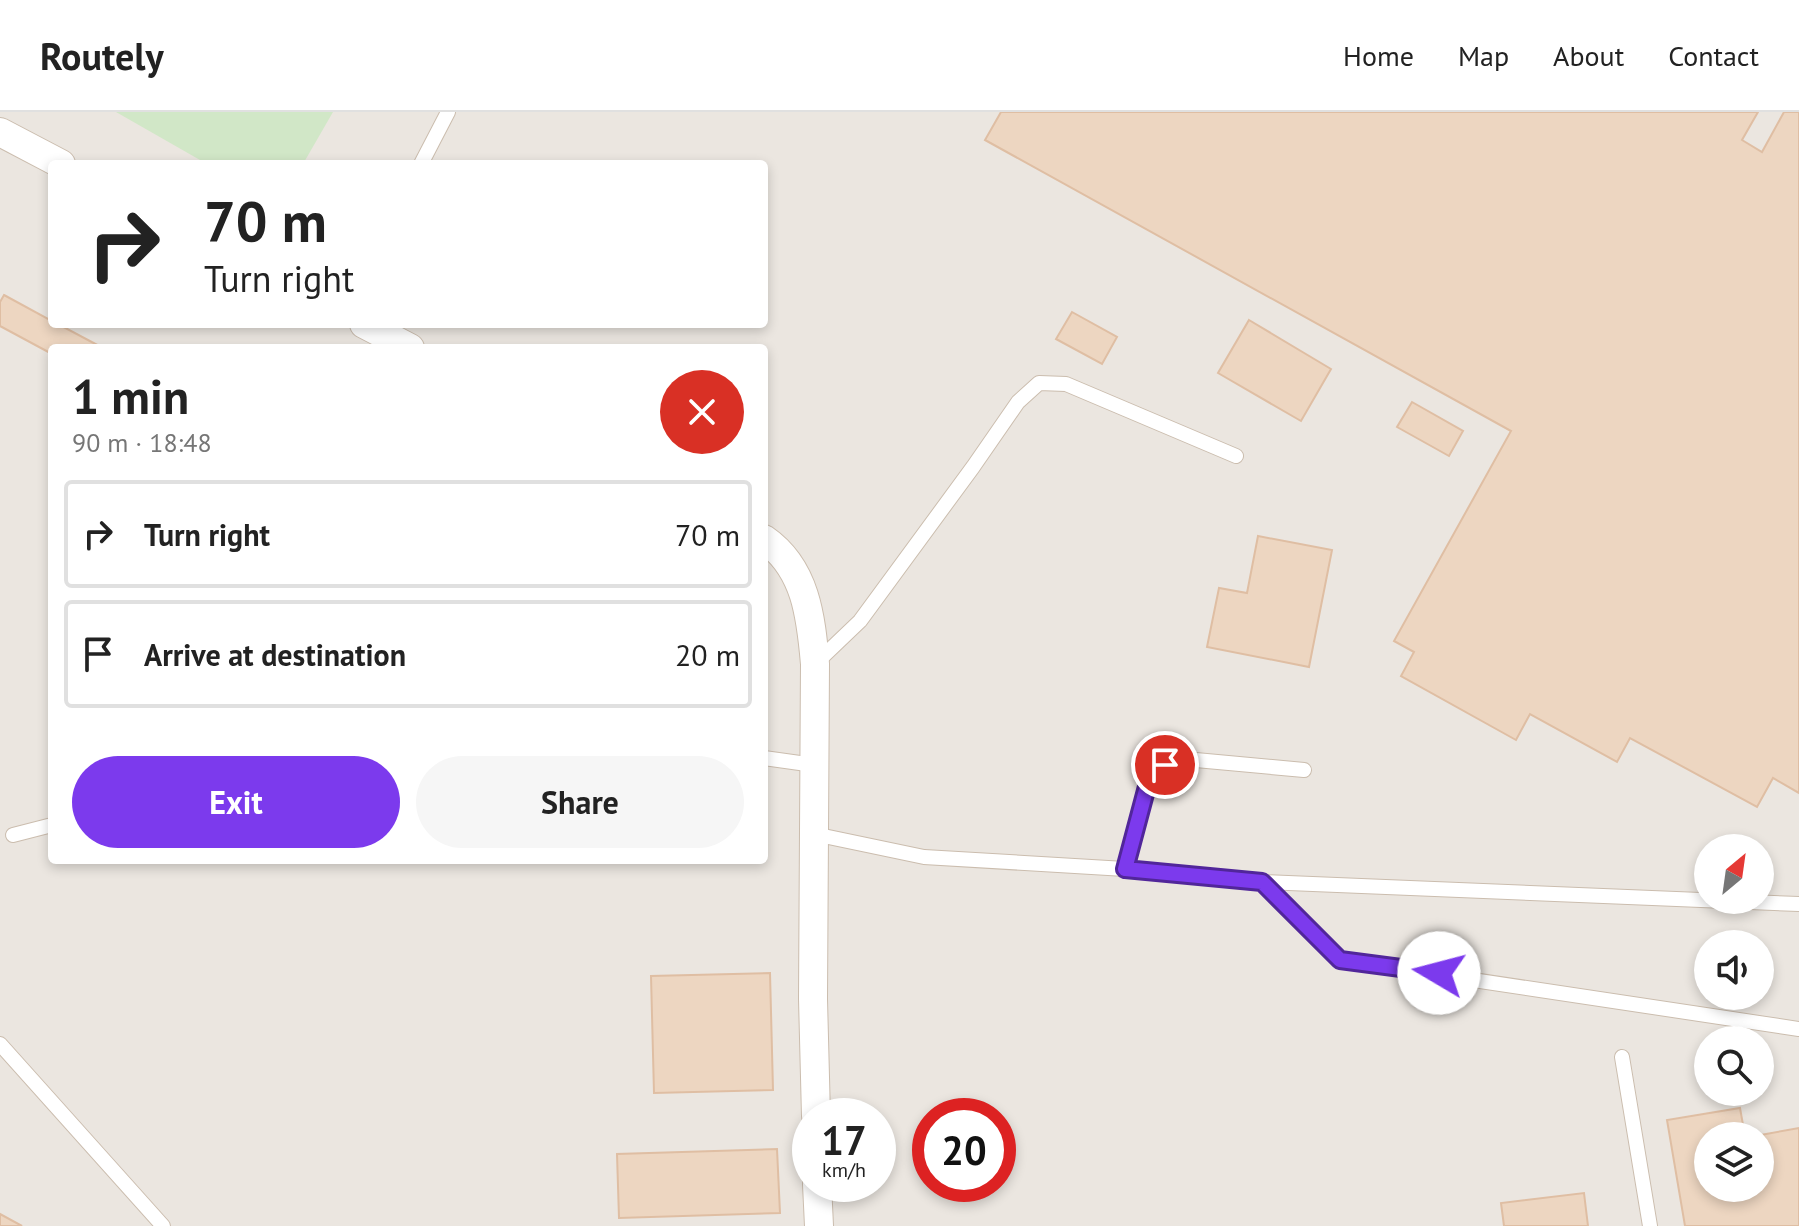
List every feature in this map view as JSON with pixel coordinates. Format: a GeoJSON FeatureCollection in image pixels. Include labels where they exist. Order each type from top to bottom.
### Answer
{"type":"FeatureCollection","features":[{"type":"Feature","properties":{"kind":"street"},"geometry":{"type":"LineString","coordinates":[[0,132],[53,160]]}},
{"type":"Feature","properties":{"kind":"street"},"geometry":{"type":"LineString","coordinates":[[372,328],[402,344]]}},
{"type":"Feature","properties":{"kind":"street"},"geometry":{"type":"LineString","coordinates":[[768,542],[799,578],[811,616],[815,664],[813,999],[816,1098]]}},
{"type":"Feature","properties":{"kind":"street"},"geometry":{"type":"LineString","coordinates":[[818,1202],[819,1226]]}},
{"type":"Feature","properties":{"kind":"lane"},"geometry":{"type":"LineString","coordinates":[[423,160],[448,112]]}},
{"type":"Feature","properties":{"kind":"lane"},"geometry":{"type":"LineString","coordinates":[[815,664],[860,621],[1018,402],[1039,383],[1066,384],[1236,456]]}},
{"type":"Feature","properties":{"kind":"lane"},"geometry":{"type":"LineString","coordinates":[[768,759],[814,765]]}},
{"type":"Feature","properties":{"kind":"lane"},"geometry":{"type":"LineString","coordinates":[[1125,869],[1149,779],[1165,765],[1185,759],[1304,770]]}},
{"type":"Feature","properties":{"kind":"lane"},"geometry":{"type":"LineString","coordinates":[[13,835],[48,826]]}},
{"type":"Feature","properties":{"kind":"lane"},"geometry":{"type":"LineString","coordinates":[[814,834],[924,857],[1125,869],[1262,882],[1799,904]]}},
{"type":"Feature","properties":{"kind":"lane"},"geometry":{"type":"LineString","coordinates":[[1262,882],[1340,960],[1799,1029]]}},
{"type":"Feature","properties":{"kind":"lane"},"geometry":{"type":"LineString","coordinates":[[0,1044],[163,1226]]}},
{"type":"Feature","properties":{"kind":"lane"},"geometry":{"type":"LineString","coordinates":[[1622,1057],[1650,1226]]}},
{"type":"Feature","properties":{"kind":"shaded area"},"geometry":{"type":"Polygon","coordinates":[[[0,112],[1799,112],[1799,1226],[0,1226],[0,112]]]}},
{"type":"Feature","properties":{"kind":"green space"},"geometry":{"type":"Polygon","coordinates":[[[116,112],[333,112],[305,160],[200,160],[116,112]]]}},
{"type":"Feature","properties":{"kind":"building"},"geometry":{"type":"Polygon","coordinates":[[[1001,112],[1758,112],[1742,140],[1762,152],[1784,112],[1799,112],[1799,793],[1773,778],[1757,807],[1630,738],[1617,762],[1530,714],[1516,740],[1401,676],[1414,652],[1394,641],[1511,431],[985,140],[1001,112]]]}},
{"type":"Feature","properties":{"kind":"building"},"geometry":{"type":"Polygon","coordinates":[[[4,295],[48,319],[48,328],[66,328],[96,344],[48,344],[48,352],[0,326],[0,302],[4,295]]]}},
{"type":"Feature","properties":{"kind":"building"},"geometry":{"type":"Polygon","coordinates":[[[1072,312],[1117,337],[1102,364],[1056,339],[1072,312]]]}},
{"type":"Feature","properties":{"kind":"building"},"geometry":{"type":"Polygon","coordinates":[[[1249,320],[1331,369],[1301,421],[1218,373],[1249,320]]]}},
{"type":"Feature","properties":{"kind":"building"},"geometry":{"type":"Polygon","coordinates":[[[1412,402],[1463,431],[1449,456],[1397,427],[1412,402]]]}},
{"type":"Feature","properties":{"kind":"building"},"geometry":{"type":"Polygon","coordinates":[[[1258,536],[1332,550],[1309,667],[1207,647],[1219,588],[1247,593],[1258,536]]]}},
{"type":"Feature","properties":{"kind":"building"},"geometry":{"type":"Polygon","coordinates":[[[770,973],[773,1090],[654,1093],[651,976],[770,973]]]}},
{"type":"Feature","properties":{"kind":"building"},"geometry":{"type":"Polygon","coordinates":[[[1740,1108],[1742,1122],[1694,1122],[1694,1202],[1774,1202],[1774,1133],[1799,1128],[1799,1226],[1685,1226],[1667,1120],[1740,1108]]]}},
{"type":"Feature","properties":{"kind":"building"},"geometry":{"type":"Polygon","coordinates":[[[777,1149],[780,1213],[619,1218],[617,1154],[777,1149]]]}},
{"type":"Feature","properties":{"kind":"building"},"geometry":{"type":"Polygon","coordinates":[[[1584,1193],[1588,1226],[1504,1226],[1501,1203],[1584,1193]]]}},
{"type":"Feature","properties":{"kind":"building"},"geometry":{"type":"Polygon","coordinates":[[[0,1214],[22,1226],[0,1226],[0,1214]]]}},
{"type":"Feature","properties":{"kind":"route"},"geometry":{"type":"LineString","coordinates":[[1165,765],[1149,779],[1125,869],[1262,882],[1340,960],[1439,973]]}}]}
